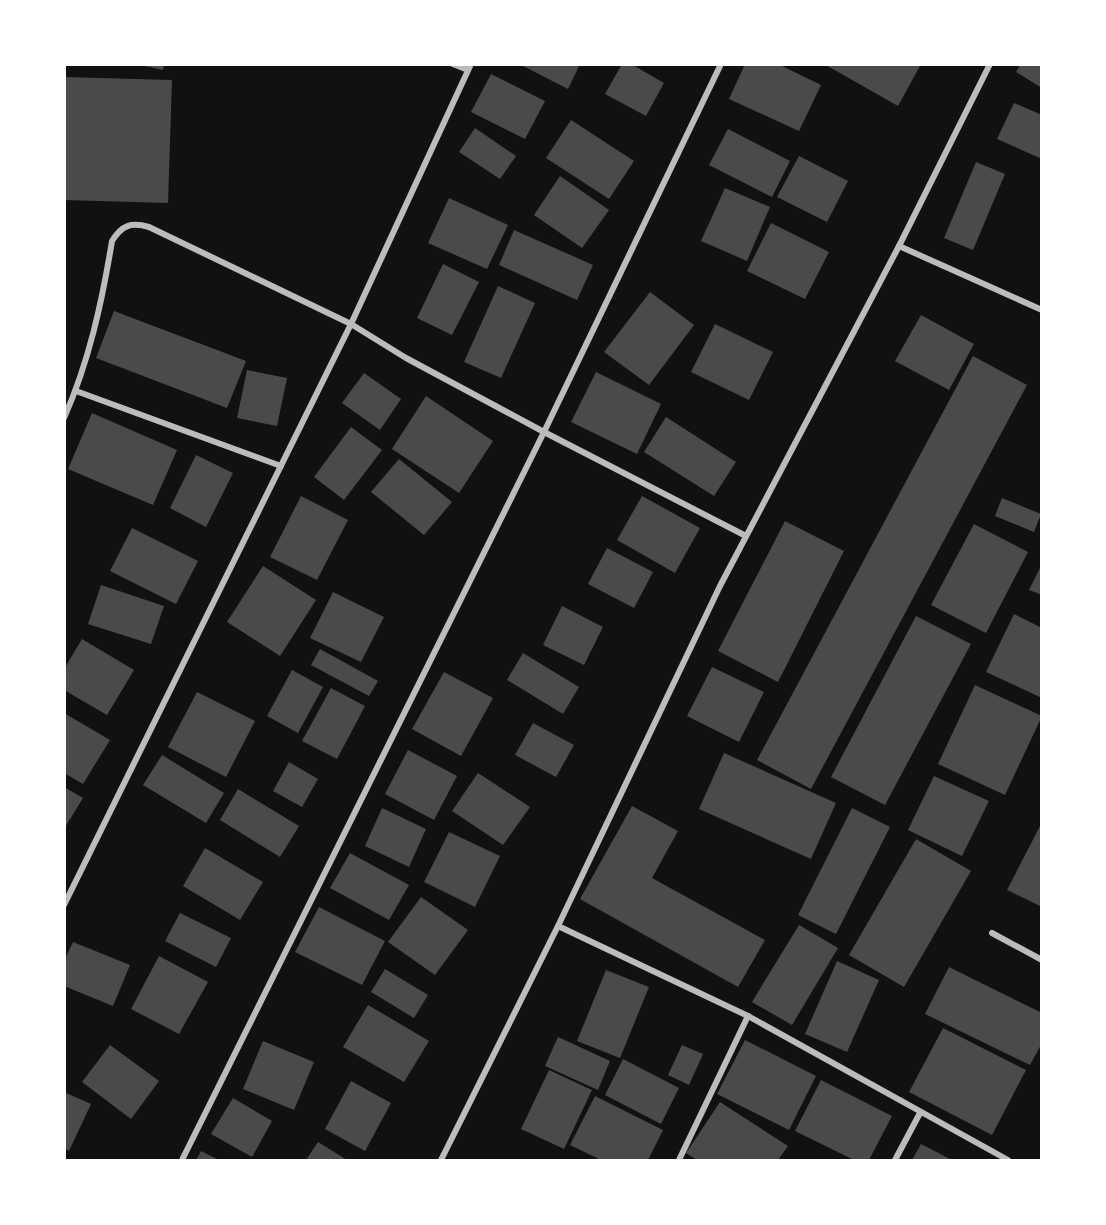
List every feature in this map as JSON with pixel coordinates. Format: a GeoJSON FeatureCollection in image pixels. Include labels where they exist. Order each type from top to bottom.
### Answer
{"type":"FeatureCollection","features":[{"type":"Feature","properties":{"kind":"street"},"geometry":{"type":"LineString","coordinates":[[64,905],[351,324],[470,67],[453,64]]}},
{"type":"Feature","properties":{"kind":"street"},"geometry":{"type":"LineString","coordinates":[[182,1161],[544,432],[721,64]]}},
{"type":"Feature","properties":{"kind":"street"},"geometry":{"type":"LineString","coordinates":[[441,1161],[558,926],[746,536],[899,246],[990,64]]}},
{"type":"Feature","properties":{"kind":"street"},"geometry":{"type":"LineString","coordinates":[[64,418],[76,391],[96,325],[112,241],[125,226],[136,224],[149,226],[351,324],[406,358],[746,536]]}},
{"type":"Feature","properties":{"kind":"street"},"geometry":{"type":"LineString","coordinates":[[899,246],[1041,310]]}},
{"type":"Feature","properties":{"kind":"street"},"geometry":{"type":"LineString","coordinates":[[76,391],[281,466]]}},
{"type":"Feature","properties":{"kind":"street"},"geometry":{"type":"LineString","coordinates":[[558,926],[748,1016],[1008,1161]]}},
{"type":"Feature","properties":{"kind":"street"},"geometry":{"type":"LineString","coordinates":[[992,933],[1041,960]]}},
{"type":"Feature","properties":{"kind":"street"},"geometry":{"type":"LineString","coordinates":[[679,1161],[748,1016]]}},
{"type":"Feature","properties":{"kind":"street"},"geometry":{"type":"LineString","coordinates":[[895,1161],[920,1113]]}},
{"type":"Feature","properties":{"kind":"building"},"geometry":{"type":"Polygon","coordinates":[[[136,64],[164,64],[163,70],[136,64]]]}},
{"type":"Feature","properties":{"kind":"building"},"geometry":{"type":"Polygon","coordinates":[[[519,64],[580,64],[568,89],[519,64]]]}},
{"type":"Feature","properties":{"kind":"building"},"geometry":{"type":"Polygon","coordinates":[[[622,64],[631,64],[664,83],[646,116],[605,94],[622,64]]]}},
{"type":"Feature","properties":{"kind":"building"},"geometry":{"type":"Polygon","coordinates":[[[745,64],[778,64],[821,85],[799,131],[729,99],[745,64]]]}},
{"type":"Feature","properties":{"kind":"building"},"geometry":{"type":"Polygon","coordinates":[[[824,64],[921,64],[898,106],[824,64]]]}},
{"type":"Feature","properties":{"kind":"building"},"geometry":{"type":"Polygon","coordinates":[[[1021,64],[1042,64],[1042,88],[1016,72],[1021,64]]]}},
{"type":"Feature","properties":{"kind":"building"},"geometry":{"type":"Polygon","coordinates":[[[491,74],[545,101],[525,139],[471,112],[491,74]]]}},
{"type":"Feature","properties":{"kind":"building"},"geometry":{"type":"Polygon","coordinates":[[[64,77],[172,80],[168,203],[64,200],[64,77]]]}},
{"type":"Feature","properties":{"kind":"building"},"geometry":{"type":"Polygon","coordinates":[[[1014,103],[1042,115],[1042,159],[997,139],[1014,103]]]}},
{"type":"Feature","properties":{"kind":"building"},"geometry":{"type":"Polygon","coordinates":[[[571,120],[634,161],[609,199],[546,158],[571,120]]]}},
{"type":"Feature","properties":{"kind":"building"},"geometry":{"type":"Polygon","coordinates":[[[475,128],[516,156],[500,179],[459,152],[475,128]]]}},
{"type":"Feature","properties":{"kind":"building"},"geometry":{"type":"Polygon","coordinates":[[[728,129],[790,161],[772,197],[709,165],[728,129]]]}},
{"type":"Feature","properties":{"kind":"building"},"geometry":{"type":"Polygon","coordinates":[[[799,156],[848,181],[827,222],[777,197],[799,156]]]}},
{"type":"Feature","properties":{"kind":"building"},"geometry":{"type":"Polygon","coordinates":[[[976,162],[1005,174],[973,250],[944,238],[976,162]]]}},
{"type":"Feature","properties":{"kind":"building"},"geometry":{"type":"Polygon","coordinates":[[[560,176],[609,210],[582,248],[534,215],[560,176]]]}},
{"type":"Feature","properties":{"kind":"building"},"geometry":{"type":"Polygon","coordinates":[[[725,188],[770,207],[747,261],[701,241],[725,188]]]}},
{"type":"Feature","properties":{"kind":"building"},"geometry":{"type":"Polygon","coordinates":[[[449,198],[508,225],[487,269],[428,243],[449,198]]]}},
{"type":"Feature","properties":{"kind":"building"},"geometry":{"type":"Polygon","coordinates":[[[771,223],[829,252],[805,299],[747,271],[771,223]]]}},
{"type":"Feature","properties":{"kind":"building"},"geometry":{"type":"Polygon","coordinates":[[[514,230],[593,265],[577,300],[499,265],[514,230]]]}},
{"type":"Feature","properties":{"kind":"building"},"geometry":{"type":"Polygon","coordinates":[[[443,264],[479,282],[452,335],[417,318],[443,264]]]}},
{"type":"Feature","properties":{"kind":"building"},"geometry":{"type":"Polygon","coordinates":[[[498,286],[535,303],[501,378],[464,362],[498,286]]]}},
{"type":"Feature","properties":{"kind":"building"},"geometry":{"type":"Polygon","coordinates":[[[650,292],[694,325],[649,385],[604,352],[650,292]]]}},
{"type":"Feature","properties":{"kind":"building"},"geometry":{"type":"Polygon","coordinates":[[[114,311],[246,361],[227,408],[96,358],[114,311]]]}},
{"type":"Feature","properties":{"kind":"building"},"geometry":{"type":"Polygon","coordinates":[[[921,315],[974,344],[949,390],[895,361],[921,315]]]}},
{"type":"Feature","properties":{"kind":"building"},"geometry":{"type":"Polygon","coordinates":[[[715,324],[773,352],[749,400],[691,372],[715,324]]]}},
{"type":"Feature","properties":{"kind":"building"},"geometry":{"type":"Polygon","coordinates":[[[973,356],[1027,385],[811,789],[757,760],[973,356]]]}},
{"type":"Feature","properties":{"kind":"building"},"geometry":{"type":"Polygon","coordinates":[[[247,370],[287,378],[277,426],[237,418],[247,370]]]}},
{"type":"Feature","properties":{"kind":"building"},"geometry":{"type":"Polygon","coordinates":[[[596,372],[661,404],[637,454],[571,422],[596,372]]]}},
{"type":"Feature","properties":{"kind":"building"},"geometry":{"type":"Polygon","coordinates":[[[364,373],[401,399],[380,430],[342,403],[364,373]]]}},
{"type":"Feature","properties":{"kind":"building"},"geometry":{"type":"Polygon","coordinates":[[[426,396],[493,441],[459,493],[392,449],[426,396]]]}},
{"type":"Feature","properties":{"kind":"building"},"geometry":{"type":"Polygon","coordinates":[[[92,413],[177,450],[153,505],[68,469],[92,413]]]}},
{"type":"Feature","properties":{"kind":"building"},"geometry":{"type":"Polygon","coordinates":[[[666,417],[736,462],[714,496],[644,452],[666,417]]]}},
{"type":"Feature","properties":{"kind":"building"},"geometry":{"type":"Polygon","coordinates":[[[351,427],[382,450],[344,500],[314,477],[351,427]]]}},
{"type":"Feature","properties":{"kind":"building"},"geometry":{"type":"Polygon","coordinates":[[[196,455],[233,473],[206,527],[170,508],[196,455]]]}},
{"type":"Feature","properties":{"kind":"building"},"geometry":{"type":"Polygon","coordinates":[[[399,459],[452,502],[424,535],[371,492],[399,459]]]}},
{"type":"Feature","properties":{"kind":"building"},"geometry":{"type":"Polygon","coordinates":[[[301,496],[348,520],[317,580],[270,557],[301,496]]]}},
{"type":"Feature","properties":{"kind":"building"},"geometry":{"type":"Polygon","coordinates":[[[642,496],[700,528],[675,573],[617,540],[642,496]]]}},
{"type":"Feature","properties":{"kind":"building"},"geometry":{"type":"Polygon","coordinates":[[[1002,498],[1041,514],[1034,532],[995,516],[1002,498]]]}},
{"type":"Feature","properties":{"kind":"building"},"geometry":{"type":"Polygon","coordinates":[[[785,521],[844,551],[778,682],[718,651],[785,521]]]}},
{"type":"Feature","properties":{"kind":"building"},"geometry":{"type":"Polygon","coordinates":[[[974,524],[1028,552],[986,633],[931,605],[974,524]]]}},
{"type":"Feature","properties":{"kind":"building"},"geometry":{"type":"Polygon","coordinates":[[[132,528],[198,561],[176,604],[110,571],[132,528]]]}},
{"type":"Feature","properties":{"kind":"building"},"geometry":{"type":"Polygon","coordinates":[[[607,548],[653,572],[634,608],[588,584],[607,548]]]}},
{"type":"Feature","properties":{"kind":"building"},"geometry":{"type":"Polygon","coordinates":[[[1042,564],[1042,595],[1029,590],[1042,564]]]}},
{"type":"Feature","properties":{"kind":"building"},"geometry":{"type":"Polygon","coordinates":[[[263,566],[316,600],[280,656],[227,622],[263,566]]]}},
{"type":"Feature","properties":{"kind":"building"},"geometry":{"type":"Polygon","coordinates":[[[101,585],[164,606],[151,644],[88,624],[101,585]]]}},
{"type":"Feature","properties":{"kind":"building"},"geometry":{"type":"Polygon","coordinates":[[[333,592],[384,617],[361,662],[310,638],[333,592]]]}},
{"type":"Feature","properties":{"kind":"building"},"geometry":{"type":"Polygon","coordinates":[[[562,606],[603,627],[584,665],[543,645],[562,606]]]}},
{"type":"Feature","properties":{"kind":"building"},"geometry":{"type":"Polygon","coordinates":[[[1014,614],[1042,628],[1042,698],[986,672],[1014,614]]]}},
{"type":"Feature","properties":{"kind":"building"},"geometry":{"type":"Polygon","coordinates":[[[916,616],[971,644],[885,805],[831,777],[916,616]]]}},
{"type":"Feature","properties":{"kind":"building"},"geometry":{"type":"Polygon","coordinates":[[[82,639],[134,670],[107,715],[64,690],[64,669],[82,639]]]}},
{"type":"Feature","properties":{"kind":"building"},"geometry":{"type":"Polygon","coordinates":[[[320,649],[378,681],[369,696],[311,665],[320,649]]]}},
{"type":"Feature","properties":{"kind":"building"},"geometry":{"type":"Polygon","coordinates":[[[523,653],[579,687],[563,714],[507,680],[523,653]]]}},
{"type":"Feature","properties":{"kind":"building"},"geometry":{"type":"Polygon","coordinates":[[[712,667],[764,692],[739,742],[687,716],[712,667]]]}},
{"type":"Feature","properties":{"kind":"building"},"geometry":{"type":"Polygon","coordinates":[[[292,670],[323,687],[298,733],[267,716],[292,670]]]}},
{"type":"Feature","properties":{"kind":"building"},"geometry":{"type":"Polygon","coordinates":[[[444,672],[493,698],[461,756],[412,729],[444,672]]]}},
{"type":"Feature","properties":{"kind":"building"},"geometry":{"type":"Polygon","coordinates":[[[975,685],[1042,716],[1005,795],[938,764],[975,685]]]}},
{"type":"Feature","properties":{"kind":"building"},"geometry":{"type":"Polygon","coordinates":[[[331,688],[365,706],[337,759],[302,741],[331,688]]]}},
{"type":"Feature","properties":{"kind":"building"},"geometry":{"type":"Polygon","coordinates":[[[197,692],[255,721],[226,777],[168,747],[197,692]]]}},
{"type":"Feature","properties":{"kind":"building"},"geometry":{"type":"Polygon","coordinates":[[[64,713],[110,740],[83,784],[64,773],[64,713]]]}},
{"type":"Feature","properties":{"kind":"building"},"geometry":{"type":"Polygon","coordinates":[[[533,723],[574,745],[556,777],[515,755],[533,723]]]}},
{"type":"Feature","properties":{"kind":"building"},"geometry":{"type":"Polygon","coordinates":[[[408,750],[457,776],[434,820],[385,794],[408,750]]]}},
{"type":"Feature","properties":{"kind":"building"},"geometry":{"type":"Polygon","coordinates":[[[724,753],[836,803],[811,859],[699,809],[724,753]]]}},
{"type":"Feature","properties":{"kind":"building"},"geometry":{"type":"Polygon","coordinates":[[[162,755],[224,793],[206,823],[143,785],[162,755]]]}},
{"type":"Feature","properties":{"kind":"building"},"geometry":{"type":"Polygon","coordinates":[[[289,762],[318,779],[302,807],[273,791],[289,762]]]}},
{"type":"Feature","properties":{"kind":"building"},"geometry":{"type":"Polygon","coordinates":[[[478,773],[530,807],[503,845],[452,811],[478,773]]]}},
{"type":"Feature","properties":{"kind":"building"},"geometry":{"type":"Polygon","coordinates":[[[934,776],[989,801],[962,856],[908,830],[934,776]]]}},
{"type":"Feature","properties":{"kind":"building"},"geometry":{"type":"Polygon","coordinates":[[[64,787],[83,798],[64,829],[64,787]]]}},
{"type":"Feature","properties":{"kind":"building"},"geometry":{"type":"Polygon","coordinates":[[[238,789],[299,826],[280,857],[220,820],[238,789]]]}},
{"type":"Feature","properties":{"kind":"building"},"geometry":{"type":"Polygon","coordinates":[[[632,806],[678,831],[652,878],[765,940],[738,987],[580,899],[632,806]]]}},
{"type":"Feature","properties":{"kind":"building"},"geometry":{"type":"Polygon","coordinates":[[[382,808],[426,829],[409,867],[365,846],[382,808]]]}},
{"type":"Feature","properties":{"kind":"building"},"geometry":{"type":"Polygon","coordinates":[[[852,808],[890,827],[836,934],[798,915],[852,808]]]}},
{"type":"Feature","properties":{"kind":"building"},"geometry":{"type":"Polygon","coordinates":[[[1040,826],[1042,827],[1042,907],[1007,890],[1040,826]]]}},
{"type":"Feature","properties":{"kind":"building"},"geometry":{"type":"Polygon","coordinates":[[[449,832],[500,856],[475,907],[424,882],[449,832]]]}},
{"type":"Feature","properties":{"kind":"building"},"geometry":{"type":"Polygon","coordinates":[[[916,839],[971,871],[904,987],[849,955],[916,839]]]}},
{"type":"Feature","properties":{"kind":"building"},"geometry":{"type":"Polygon","coordinates":[[[205,848],[263,882],[240,920],[183,886],[205,848]]]}},
{"type":"Feature","properties":{"kind":"building"},"geometry":{"type":"Polygon","coordinates":[[[350,853],[409,885],[389,920],[330,888],[350,853]]]}},
{"type":"Feature","properties":{"kind":"building"},"geometry":{"type":"Polygon","coordinates":[[[421,897],[468,930],[435,975],[388,942],[421,897]]]}},
{"type":"Feature","properties":{"kind":"building"},"geometry":{"type":"Polygon","coordinates":[[[319,907],[385,941],[362,985],[295,952],[319,907]]]}},
{"type":"Feature","properties":{"kind":"building"},"geometry":{"type":"Polygon","coordinates":[[[180,913],[231,938],[216,967],[165,941],[180,913]]]}},
{"type":"Feature","properties":{"kind":"building"},"geometry":{"type":"Polygon","coordinates":[[[799,925],[838,948],[792,1025],[752,1002],[799,925]]]}},
{"type":"Feature","properties":{"kind":"building"},"geometry":{"type":"Polygon","coordinates":[[[73,942],[130,965],[113,1006],[64,986],[64,961],[73,942]]]}},
{"type":"Feature","properties":{"kind":"building"},"geometry":{"type":"Polygon","coordinates":[[[159,956],[208,982],[179,1034],[131,1009],[159,956]]]}},
{"type":"Feature","properties":{"kind":"building"},"geometry":{"type":"Polygon","coordinates":[[[837,961],[879,980],[847,1052],[805,1034],[837,961]]]}},
{"type":"Feature","properties":{"kind":"building"},"geometry":{"type":"Polygon","coordinates":[[[949,967],[1042,1013],[1042,1043],[1030,1065],[925,1014],[949,967]]]}},
{"type":"Feature","properties":{"kind":"building"},"geometry":{"type":"Polygon","coordinates":[[[385,969],[428,995],[414,1018],[371,992],[385,969]]]}},
{"type":"Feature","properties":{"kind":"building"},"geometry":{"type":"Polygon","coordinates":[[[606,970],[649,987],[620,1058],[577,1041],[606,970]]]}},
{"type":"Feature","properties":{"kind":"building"},"geometry":{"type":"Polygon","coordinates":[[[368,1005],[429,1041],[404,1082],[343,1047],[368,1005]]]}},
{"type":"Feature","properties":{"kind":"building"},"geometry":{"type":"Polygon","coordinates":[[[943,1028],[1026,1070],[992,1135],[909,1092],[943,1028]]]}},
{"type":"Feature","properties":{"kind":"building"},"geometry":{"type":"Polygon","coordinates":[[[558,1037],[610,1061],[598,1090],[545,1066],[558,1037]]]}},
{"type":"Feature","properties":{"kind":"building"},"geometry":{"type":"Polygon","coordinates":[[[745,1040],[816,1076],[789,1130],[717,1094],[745,1040]]]}},
{"type":"Feature","properties":{"kind":"building"},"geometry":{"type":"Polygon","coordinates":[[[263,1041],[314,1062],[294,1110],[243,1089],[263,1041]]]}},
{"type":"Feature","properties":{"kind":"building"},"geometry":{"type":"Polygon","coordinates":[[[110,1045],[159,1081],[131,1119],[82,1082],[110,1045]]]}},
{"type":"Feature","properties":{"kind":"building"},"geometry":{"type":"Polygon","coordinates":[[[682,1045],[703,1054],[689,1085],[668,1075],[682,1045]]]}},
{"type":"Feature","properties":{"kind":"building"},"geometry":{"type":"Polygon","coordinates":[[[623,1059],[679,1088],[661,1124],[605,1095],[623,1059]]]}},
{"type":"Feature","properties":{"kind":"building"},"geometry":{"type":"Polygon","coordinates":[[[549,1070],[592,1090],[564,1149],[521,1129],[549,1070]]]}},
{"type":"Feature","properties":{"kind":"building"},"geometry":{"type":"Polygon","coordinates":[[[821,1080],[892,1116],[869,1160],[854,1160],[795,1131],[821,1080]]]}},
{"type":"Feature","properties":{"kind":"building"},"geometry":{"type":"Polygon","coordinates":[[[351,1081],[391,1103],[365,1151],[325,1129],[351,1081]]]}},
{"type":"Feature","properties":{"kind":"building"},"geometry":{"type":"Polygon","coordinates":[[[64,1092],[91,1104],[69,1151],[64,1148],[64,1092]]]}},
{"type":"Feature","properties":{"kind":"building"},"geometry":{"type":"Polygon","coordinates":[[[595,1096],[663,1130],[648,1160],[601,1160],[570,1145],[595,1096]]]}},
{"type":"Feature","properties":{"kind":"building"},"geometry":{"type":"Polygon","coordinates":[[[233,1098],[272,1121],[252,1157],[211,1134],[233,1098]]]}},
{"type":"Feature","properties":{"kind":"building"},"geometry":{"type":"Polygon","coordinates":[[[720,1102],[788,1146],[778,1160],[697,1160],[686,1153],[720,1102]]]}},
{"type":"Feature","properties":{"kind":"building"},"geometry":{"type":"Polygon","coordinates":[[[318,1142],[347,1160],[306,1160],[318,1142]]]}},
{"type":"Feature","properties":{"kind":"building"},"geometry":{"type":"Polygon","coordinates":[[[921,1144],[952,1160],[912,1160],[921,1144]]]}},
{"type":"Feature","properties":{"kind":"building"},"geometry":{"type":"Polygon","coordinates":[[[201,1151],[219,1160],[196,1160],[201,1151]]]}}]}
